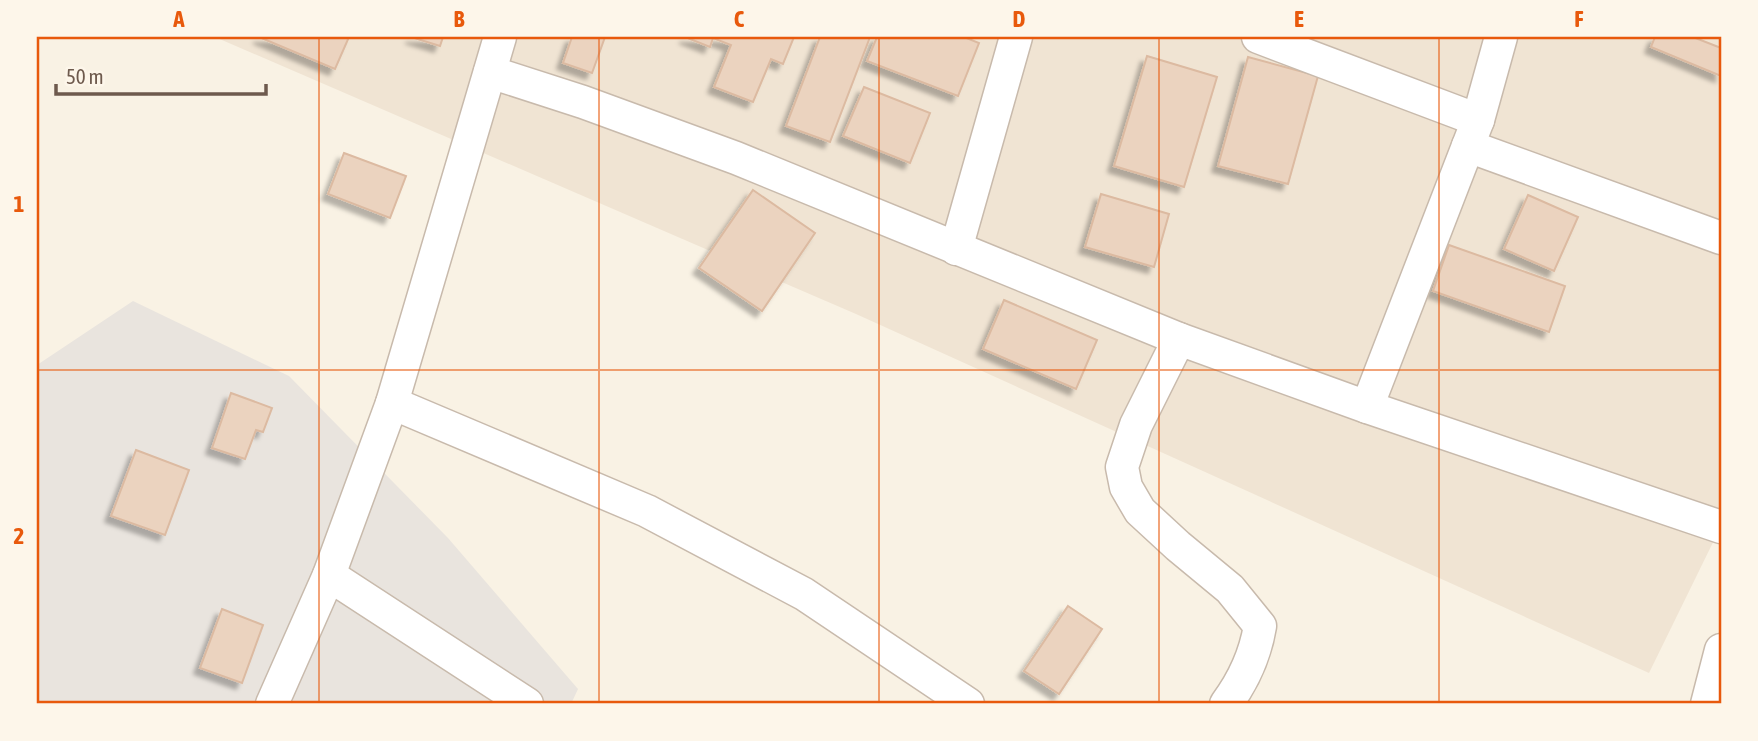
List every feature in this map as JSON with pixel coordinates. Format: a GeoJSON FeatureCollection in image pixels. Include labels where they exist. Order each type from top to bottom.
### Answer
{"type":"FeatureCollection","features":[{"type":"Feature","properties":{"kind":"street"},"geometry":{"type":"LineString","coordinates":[[272,704],[329,575],[392,403],[500,37]]}},
{"type":"Feature","properties":{"kind":"street"},"geometry":{"type":"LineString","coordinates":[[956,249],[1016,37]]}},
{"type":"Feature","properties":{"kind":"street"},"geometry":{"type":"LineString","coordinates":[[1258,37],[1473,133],[1721,238]]}},
{"type":"Feature","properties":{"kind":"street"},"geometry":{"type":"LineString","coordinates":[[1367,407],[1473,133],[1501,37]]}},
{"type":"Feature","properties":{"kind":"street"},"geometry":{"type":"LineString","coordinates":[[490,72],[583,102],[736,158],[1179,339],[1367,407],[1721,527]]}},
{"type":"Feature","properties":{"kind":"street"},"geometry":{"type":"LineString","coordinates":[[1179,339],[1136,425],[1122,467],[1126,486],[1140,511],[1230,589],[1260,626],[1256,648],[1241,684],[1226,704]]}},
{"type":"Feature","properties":{"kind":"street"},"geometry":{"type":"LineString","coordinates":[[392,403],[647,510],[804,594],[968,704]]}},
{"type":"Feature","properties":{"kind":"street"},"geometry":{"type":"LineString","coordinates":[[329,575],[527,704]]}},
{"type":"Feature","properties":{"kind":"street"},"geometry":{"type":"LineString","coordinates":[[1710,703],[1721,650]]}},
{"type":"Feature","properties":{"kind":"shaded area"},"geometry":{"type":"Polygon","coordinates":[[[215,37],[1721,37],[1721,526],[1649,673],[856,314],[215,37]]]}},
{"type":"Feature","properties":{"kind":"shaded area"},"geometry":{"type":"Polygon","coordinates":[[[133,301],[289,376],[448,538],[578,689],[571,704],[37,704],[37,365],[133,301]]]}},
{"type":"Feature","properties":{"kind":"building"},"geometry":{"type":"Polygon","coordinates":[[[259,37],[349,37],[335,69],[259,37]]]}},
{"type":"Feature","properties":{"kind":"building"},"geometry":{"type":"Polygon","coordinates":[[[411,37],[443,37],[440,46],[411,37]]]}},
{"type":"Feature","properties":{"kind":"building"},"geometry":{"type":"Polygon","coordinates":[[[572,37],[605,37],[592,73],[563,63],[572,37]]]}},
{"type":"Feature","properties":{"kind":"building"},"geometry":{"type":"Polygon","coordinates":[[[685,37],[794,37],[783,64],[771,59],[753,102],[714,87],[731,45],[713,38],[710,47],[685,37]]]}},
{"type":"Feature","properties":{"kind":"building"},"geometry":{"type":"Polygon","coordinates":[[[820,37],[870,37],[830,142],[786,126],[820,37]]]}},
{"type":"Feature","properties":{"kind":"building"},"geometry":{"type":"Polygon","coordinates":[[[877,37],[964,37],[979,43],[958,96],[867,61],[877,37]]]}},
{"type":"Feature","properties":{"kind":"building"},"geometry":{"type":"Polygon","coordinates":[[[1655,37],[1693,37],[1721,48],[1721,76],[1651,47],[1655,37]]]}},
{"type":"Feature","properties":{"kind":"building"},"geometry":{"type":"Polygon","coordinates":[[[1147,56],[1217,77],[1184,187],[1114,166],[1147,56]]]}},
{"type":"Feature","properties":{"kind":"building"},"geometry":{"type":"Polygon","coordinates":[[[1248,57],[1318,76],[1288,184],[1218,166],[1248,57]]]}},
{"type":"Feature","properties":{"kind":"building"},"geometry":{"type":"Polygon","coordinates":[[[864,87],[930,113],[910,163],[843,136],[864,87]]]}},
{"type":"Feature","properties":{"kind":"building"},"geometry":{"type":"Polygon","coordinates":[[[344,153],[406,176],[390,218],[328,194],[344,153]]]}},
{"type":"Feature","properties":{"kind":"building"},"geometry":{"type":"Polygon","coordinates":[[[753,190],[815,233],[762,311],[699,268],[753,190]]]}},
{"type":"Feature","properties":{"kind":"building"},"geometry":{"type":"Polygon","coordinates":[[[1101,194],[1169,214],[1154,267],[1085,247],[1101,194]]]}},
{"type":"Feature","properties":{"kind":"building"},"geometry":{"type":"Polygon","coordinates":[[[1528,195],[1578,217],[1554,271],[1504,249],[1528,195]]]}},
{"type":"Feature","properties":{"kind":"building"},"geometry":{"type":"Polygon","coordinates":[[[1449,245],[1565,286],[1549,332],[1433,291],[1449,245]]]}},
{"type":"Feature","properties":{"kind":"building"},"geometry":{"type":"Polygon","coordinates":[[[1004,300],[1097,340],[1076,389],[983,349],[1004,300]]]}},
{"type":"Feature","properties":{"kind":"building"},"geometry":{"type":"Polygon","coordinates":[[[231,393],[272,408],[263,432],[256,430],[245,459],[212,448],[231,393]]]}},
{"type":"Feature","properties":{"kind":"building"},"geometry":{"type":"Polygon","coordinates":[[[136,450],[189,470],[165,535],[111,516],[136,450]]]}},
{"type":"Feature","properties":{"kind":"building"},"geometry":{"type":"Polygon","coordinates":[[[1068,606],[1102,629],[1059,694],[1024,671],[1068,606]]]}},
{"type":"Feature","properties":{"kind":"building"},"geometry":{"type":"Polygon","coordinates":[[[222,609],[263,625],[242,683],[200,668],[222,609]]]}}]}
